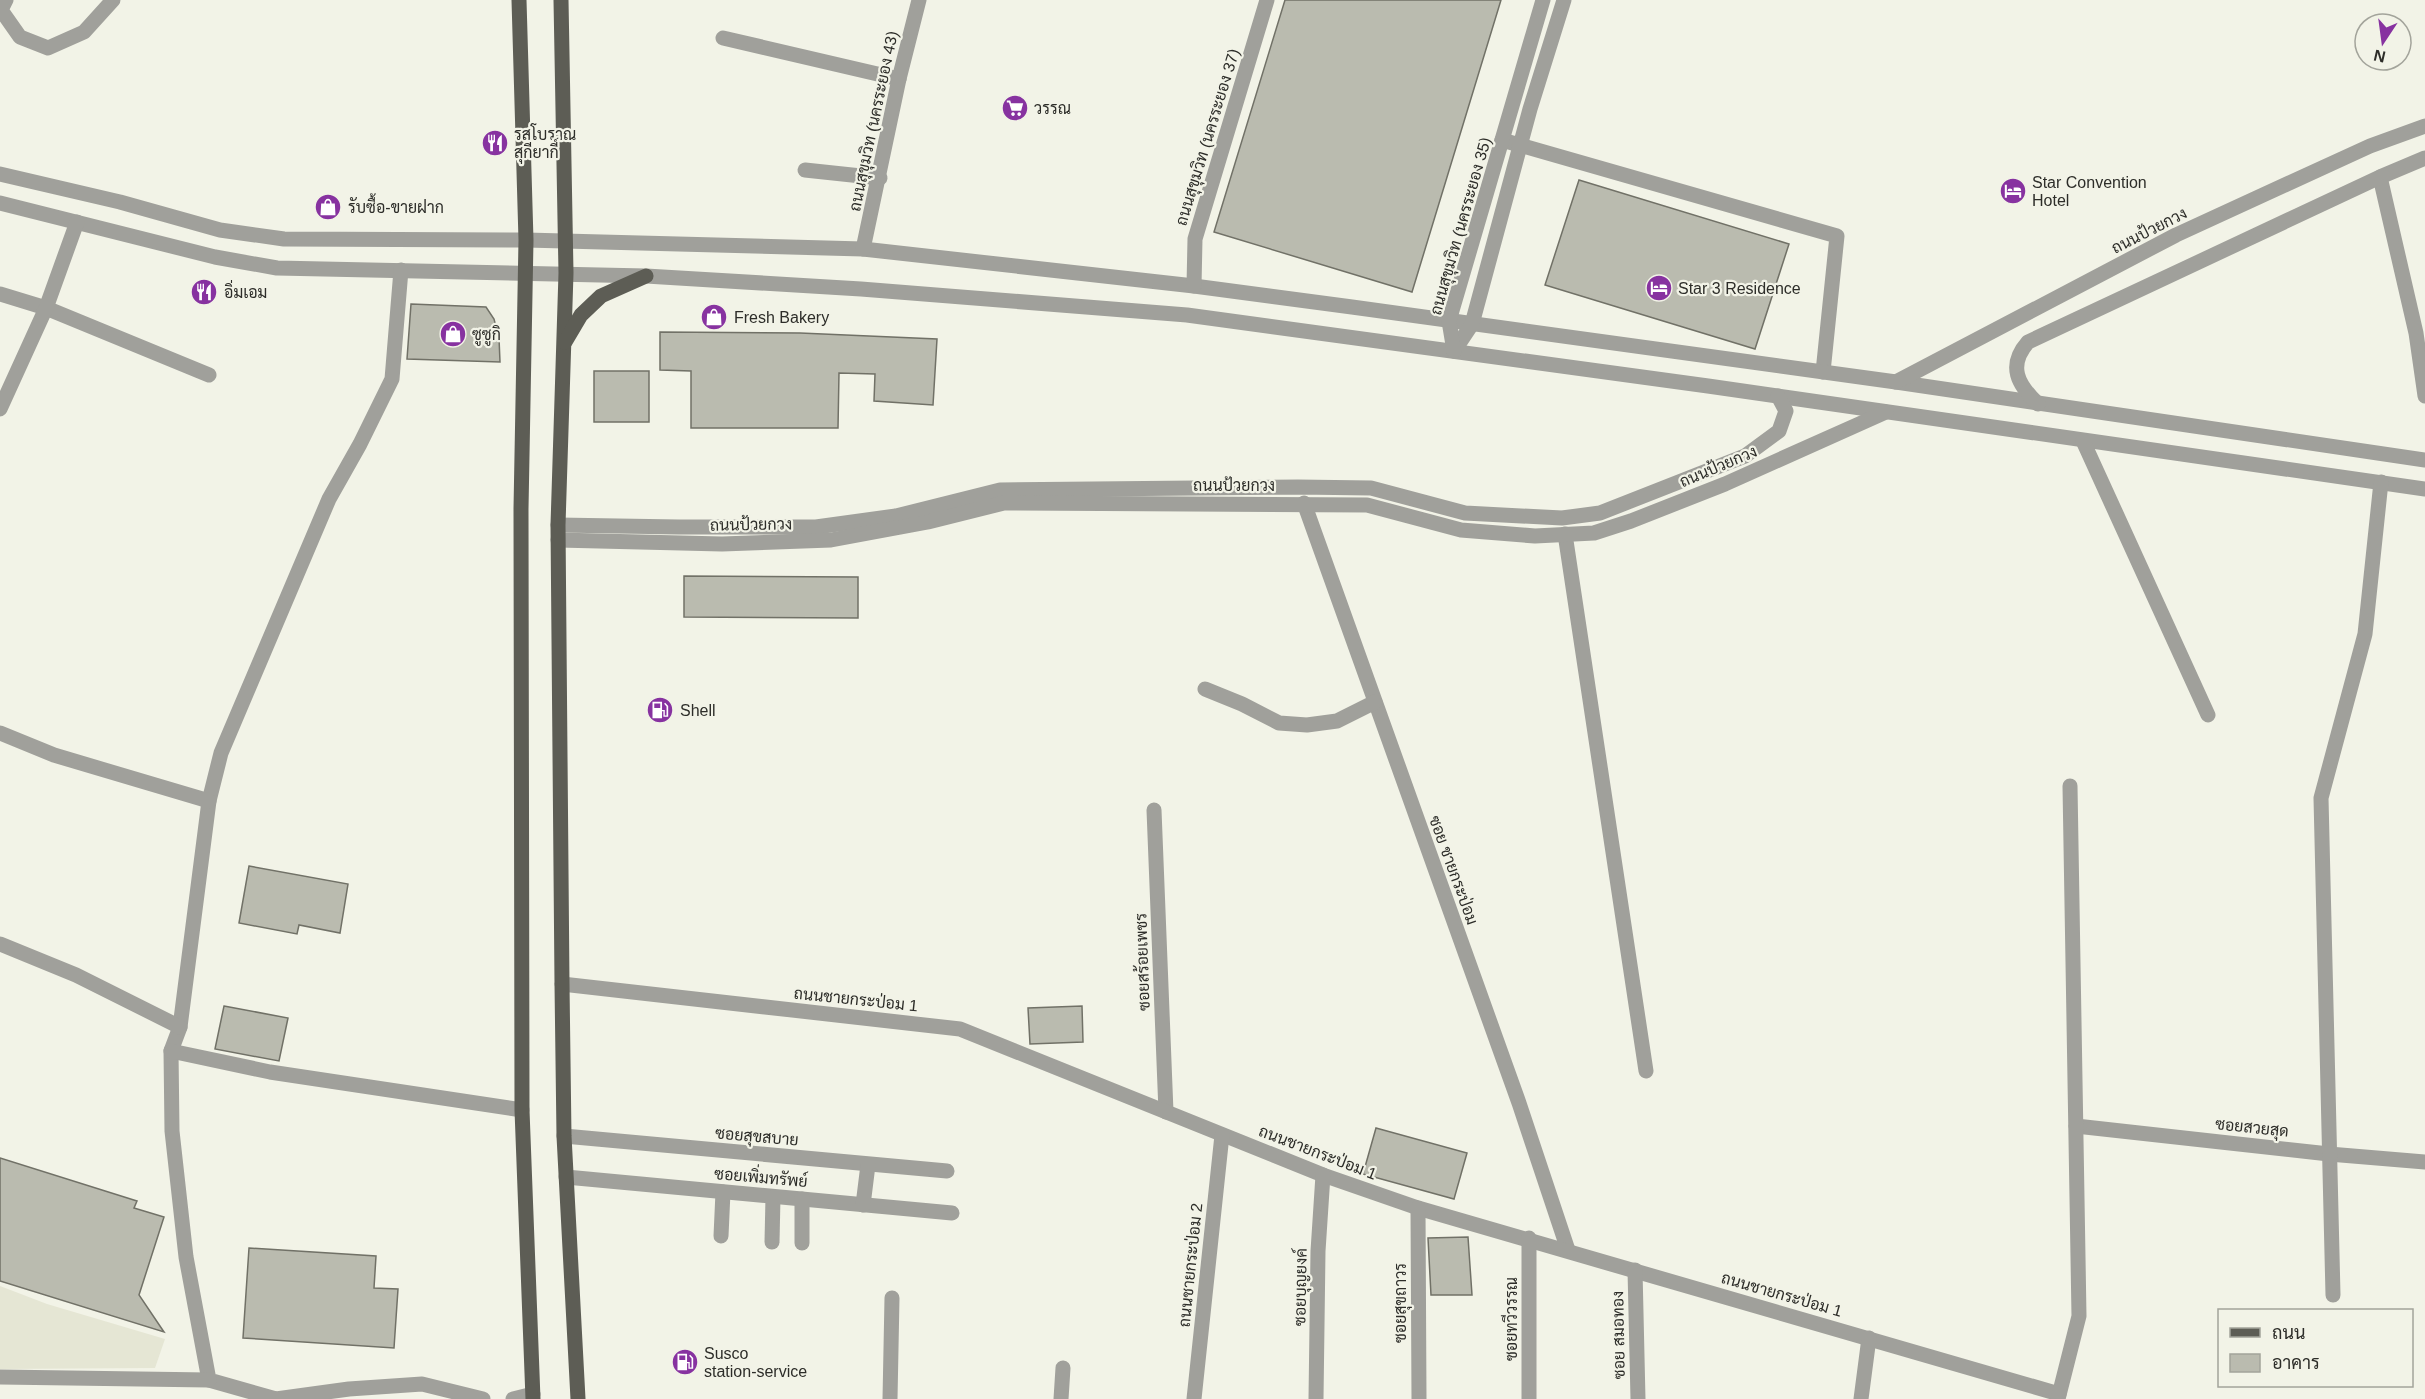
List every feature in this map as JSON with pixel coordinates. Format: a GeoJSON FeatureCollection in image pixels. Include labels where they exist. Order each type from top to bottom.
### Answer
{"type":"FeatureCollection","features":[{"type":"Feature","properties":{"kind":"main road"},"geometry":{"type":"LineString","coordinates":[[519,0],[526,240],[521,509],[522,1110],[533,1397]]}},
{"type":"Feature","properties":{"kind":"main road"},"geometry":{"type":"LineString","coordinates":[[561,0],[566,240],[558,532],[562,984],[564,1136],[578,1399]]}},
{"type":"Feature","properties":{"kind":"main road"},"geometry":{"type":"LineString","coordinates":[[564,344],[581,315],[601,296],[646,276]]}},
{"type":"Feature","properties":{"kind":"street"},"geometry":{"type":"LineString","coordinates":[[6,0],[1,10],[20,37],[48,48],[84,32],[113,0]]}},
{"type":"Feature","properties":{"kind":"street","name":"ถนนสุขุมวิท (นครระยอง 43)"},"geometry":{"type":"LineString","coordinates":[[863,249],[880,178],[898,79],[919,0]]}},
{"type":"Feature","properties":{"kind":"street","name":"ถนนสุขุมวิท (นครระยอง 37)"},"geometry":{"type":"LineString","coordinates":[[1194,286],[1195,239],[1266,0]]}},
{"type":"Feature","properties":{"kind":"street","name":"ถนนสุขุมวิท (นครระยอง 35)"},"geometry":{"type":"LineString","coordinates":[[1454,351],[1449,321],[1544,0]]}},
{"type":"Feature","properties":{"kind":"street"},"geometry":{"type":"LineString","coordinates":[[1454,351],[1472,324],[1520,146],[1564,0]]}},
{"type":"Feature","properties":{"kind":"street"},"geometry":{"type":"LineString","coordinates":[[723,38],[898,79]]}},
{"type":"Feature","properties":{"kind":"street","name":"ถนนป้วยกวง"},"geometry":{"type":"LineString","coordinates":[[1896,382],[2176,235],[2370,146],[2425,126]]}},
{"type":"Feature","properties":{"kind":"street"},"geometry":{"type":"LineString","coordinates":[[1502,140],[1837,236],[1823,372]]}},
{"type":"Feature","properties":{"kind":"street"},"geometry":{"type":"LineString","coordinates":[[2038,404],[2020,386],[2018,377],[2018,358],[2028,342],[2425,158]]}},
{"type":"Feature","properties":{"kind":"street"},"geometry":{"type":"LineString","coordinates":[[805,170],[880,178]]}},
{"type":"Feature","properties":{"kind":"street"},"geometry":{"type":"LineString","coordinates":[[0,174],[120,202],[220,230],[284,239],[566,240],[863,249],[1194,286],[1896,382],[2425,460]]}},
{"type":"Feature","properties":{"kind":"street"},"geometry":{"type":"LineString","coordinates":[[2380,177],[2421,332],[2425,396]]}},
{"type":"Feature","properties":{"kind":"street"},"geometry":{"type":"LineString","coordinates":[[0,203],[215,257],[277,268],[646,276],[861,289],[1187,315],[1778,396],[2425,489]]}},
{"type":"Feature","properties":{"kind":"street"},"geometry":{"type":"LineString","coordinates":[[0,410],[46,308],[77,222]]}},
{"type":"Feature","properties":{"kind":"street"},"geometry":{"type":"LineString","coordinates":[[209,1380],[186,1257],[172,1131],[171,1051],[180,1027],[210,801],[221,753],[324,510],[392,379],[401,270]]}},
{"type":"Feature","properties":{"kind":"street"},"geometry":{"type":"LineString","coordinates":[[0,294],[46,308],[208,375]]}},
{"type":"Feature","properties":{"kind":"street","name":"ถนนป้วยกวง"},"geometry":{"type":"LineString","coordinates":[[558,532],[816,527],[896,516],[1000,489],[1371,488],[1465,513],[1562,518],[1600,513],[1745,456],[1779,431],[1785,421],[1786,411],[1778,396]]}},
{"type":"Feature","properties":{"kind":"street","name":"ถนนป้วยกวง"},"geometry":{"type":"LineString","coordinates":[[558,532],[722,544],[831,540],[928,522],[1004,503],[1367,505],[1461,530],[1536,536],[1594,532],[1631,521],[1757,470],[1886,412]]}},
{"type":"Feature","properties":{"kind":"street"},"geometry":{"type":"LineString","coordinates":[[2083,441],[2208,715]]}},
{"type":"Feature","properties":{"kind":"street"},"geometry":{"type":"LineString","coordinates":[[1757,470],[1767,451],[1764,442]]}},
{"type":"Feature","properties":{"kind":"street"},"geometry":{"type":"LineString","coordinates":[[2333,1295],[2321,798],[2365,634],[2381,482]]}},
{"type":"Feature","properties":{"kind":"street","name":"ซอย ชายกระป่อม"},"geometry":{"type":"LineString","coordinates":[[1304,503],[1519,1103],[1568,1250]]}},
{"type":"Feature","properties":{"kind":"street"},"geometry":{"type":"LineString","coordinates":[[1565,534],[1646,1071]]}},
{"type":"Feature","properties":{"kind":"street"},"geometry":{"type":"LineString","coordinates":[[1204,689],[1242,704],[1279,723],[1308,725],[1337,721],[1375,702]]}},
{"type":"Feature","properties":{"kind":"street"},"geometry":{"type":"LineString","coordinates":[[0,733],[54,755],[210,801]]}},
{"type":"Feature","properties":{"kind":"street"},"geometry":{"type":"LineString","coordinates":[[2058,1396],[2079,1316],[2070,786]]}},
{"type":"Feature","properties":{"kind":"street","name":"ซอยสร้อยเพชร"},"geometry":{"type":"LineString","coordinates":[[1154,810],[1166,1112]]}},
{"type":"Feature","properties":{"kind":"street"},"geometry":{"type":"LineString","coordinates":[[0,944],[75,975],[180,1027]]}},
{"type":"Feature","properties":{"kind":"street","name":"ถนนชายกระป่อม 1"},"geometry":{"type":"LineString","coordinates":[[562,984],[960,1029],[1323,1175],[1418,1208],[1529,1238],[2058,1396]]}},
{"type":"Feature","properties":{"kind":"street"},"geometry":{"type":"LineString","coordinates":[[171,1051],[270,1072],[522,1110]]}},
{"type":"Feature","properties":{"kind":"street","name":"ซอยสวยสุด"},"geometry":{"type":"LineString","coordinates":[[2076,1126],[2329,1154],[2425,1162]]}},
{"type":"Feature","properties":{"kind":"street","name":"ถนนชายกระป่อม 2"},"geometry":{"type":"LineString","coordinates":[[1194,1399],[1222,1135]]}},
{"type":"Feature","properties":{"kind":"street","name":"ซอยสุขสบาย"},"geometry":{"type":"LineString","coordinates":[[564,1136],[947,1171]]}},
{"type":"Feature","properties":{"kind":"street"},"geometry":{"type":"LineString","coordinates":[[863,1205],[868,1165]]}},
{"type":"Feature","properties":{"kind":"street","name":"ซอยบุญยงค์"},"geometry":{"type":"LineString","coordinates":[[1316,1399],[1318,1251],[1323,1175]]}},
{"type":"Feature","properties":{"kind":"street","name":"ซอยเพิ่มทรัพย์"},"geometry":{"type":"LineString","coordinates":[[566,1177],[952,1213]]}},
{"type":"Feature","properties":{"kind":"street"},"geometry":{"type":"LineString","coordinates":[[721,1236],[723,1192]]}},
{"type":"Feature","properties":{"kind":"street"},"geometry":{"type":"LineString","coordinates":[[772,1242],[773,1197]]}},
{"type":"Feature","properties":{"kind":"street"},"geometry":{"type":"LineString","coordinates":[[802,1199],[802,1243]]}},
{"type":"Feature","properties":{"kind":"street","name":"ซอยสุขถาวร"},"geometry":{"type":"LineString","coordinates":[[1418,1208],[1419,1399]]}},
{"type":"Feature","properties":{"kind":"street","name":"ซอยทวีวรรณ"},"geometry":{"type":"LineString","coordinates":[[1529,1238],[1529,1399]]}},
{"type":"Feature","properties":{"kind":"street","name":"ซอย สมอทอง"},"geometry":{"type":"LineString","coordinates":[[1635,1270],[1638,1399]]}},
{"type":"Feature","properties":{"kind":"street"},"geometry":{"type":"LineString","coordinates":[[890,1399],[892,1298]]}},
{"type":"Feature","properties":{"kind":"street"},"geometry":{"type":"LineString","coordinates":[[1864,1397],[1869,1338]]}},
{"type":"Feature","properties":{"kind":"street"},"geometry":{"type":"LineString","coordinates":[[1061,1399],[1063,1368]]}},
{"type":"Feature","properties":{"kind":"street"},"geometry":{"type":"LineString","coordinates":[[0,1377],[209,1380],[276,1399],[348,1389],[402,1392],[422,1384],[483,1399]]}},
{"type":"Feature","properties":{"kind":"street"},"geometry":{"type":"LineString","coordinates":[[513,1399],[533,1397]]}},
{"type":"Feature","properties":{"kind":"shaded area"},"geometry":{"type":"Polygon","coordinates":[[[0,1286],[47,1304],[165,1339],[155,1368],[0,1369],[0,1286]]]}},
{"type":"Feature","properties":{"kind":"building"},"geometry":{"type":"Polygon","coordinates":[[[1285,0],[1501,0],[1412,292],[1214,232],[1285,0]]]}},
{"type":"Feature","properties":{"kind":"building"},"geometry":{"type":"Polygon","coordinates":[[[1579,180],[1789,244],[1755,349],[1545,285],[1579,180]]]}},
{"type":"Feature","properties":{"kind":"building","name":"ซูซูกิ"},"geometry":{"type":"Polygon","coordinates":[[[411,304],[486,307],[494,319],[499,338],[500,362],[407,359],[411,304]]]}},
{"type":"Feature","properties":{"kind":"building"},"geometry":{"type":"Polygon","coordinates":[[[660,332],[800,333],[937,339],[933,405],[874,401],[875,374],[839,373],[838,428],[691,428],[691,371],[660,370],[660,332]]]}},
{"type":"Feature","properties":{"kind":"building"},"geometry":{"type":"Polygon","coordinates":[[[594,371],[649,371],[649,422],[594,422],[594,371]]]}},
{"type":"Feature","properties":{"kind":"building"},"geometry":{"type":"Polygon","coordinates":[[[684,576],[858,577],[858,618],[684,617],[684,576]]]}},
{"type":"Feature","properties":{"kind":"building"},"geometry":{"type":"Polygon","coordinates":[[[249,866],[348,884],[340,933],[299,925],[297,934],[239,923],[249,866]]]}},
{"type":"Feature","properties":{"kind":"building"},"geometry":{"type":"Polygon","coordinates":[[[224,1006],[288,1018],[279,1061],[215,1049],[224,1006]]]}},
{"type":"Feature","properties":{"kind":"building"},"geometry":{"type":"Polygon","coordinates":[[[1082,1006],[1083,1042],[1030,1044],[1028,1008],[1082,1006]]]}},
{"type":"Feature","properties":{"kind":"building"},"geometry":{"type":"Polygon","coordinates":[[[1376,1128],[1467,1153],[1454,1199],[1363,1174],[1376,1128]]]}},
{"type":"Feature","properties":{"kind":"building"},"geometry":{"type":"Polygon","coordinates":[[[0,1158],[137,1201],[134,1208],[164,1217],[139,1295],[164,1332],[0,1281],[0,1158]]]}},
{"type":"Feature","properties":{"kind":"building"},"geometry":{"type":"Polygon","coordinates":[[[1468,1237],[1472,1295],[1431,1295],[1428,1238],[1468,1237]]]}},
{"type":"Feature","properties":{"kind":"building"},"geometry":{"type":"Polygon","coordinates":[[[249,1248],[376,1256],[374,1288],[398,1289],[394,1348],[243,1338],[249,1248]]]}},
{"type":"Feature","properties":{"kind":"place","name":"วรรณ"},"geometry":{"type":"Point","coordinates":[1015,108]}},
{"type":"Feature","properties":{"kind":"place","name":"รสโบราณ สุกียากี์"},"geometry":{"type":"Point","coordinates":[495,143]}},
{"type":"Feature","properties":{"kind":"place","name":"Star Convention Hotel"},"geometry":{"type":"Point","coordinates":[2013,191]}},
{"type":"Feature","properties":{"kind":"place","name":"รับซื้อ-ขายฝาก"},"geometry":{"type":"Point","coordinates":[328,207]}},
{"type":"Feature","properties":{"kind":"place","name":"Star 3 Residence"},"geometry":{"type":"Point","coordinates":[1659,288]}},
{"type":"Feature","properties":{"kind":"place","name":"อิ่มเอม"},"geometry":{"type":"Point","coordinates":[204,292]}},
{"type":"Feature","properties":{"kind":"place","name":"Fresh Bakery"},"geometry":{"type":"Point","coordinates":[714,317]}},
{"type":"Feature","properties":{"kind":"place","name":"ซูซูกิ"},"geometry":{"type":"Point","coordinates":[453,334]}},
{"type":"Feature","properties":{"kind":"place","name":"Shell"},"geometry":{"type":"Point","coordinates":[660,710]}},
{"type":"Feature","properties":{"kind":"place","name":"Susco station-service"},"geometry":{"type":"Point","coordinates":[685,1362]}}]}
